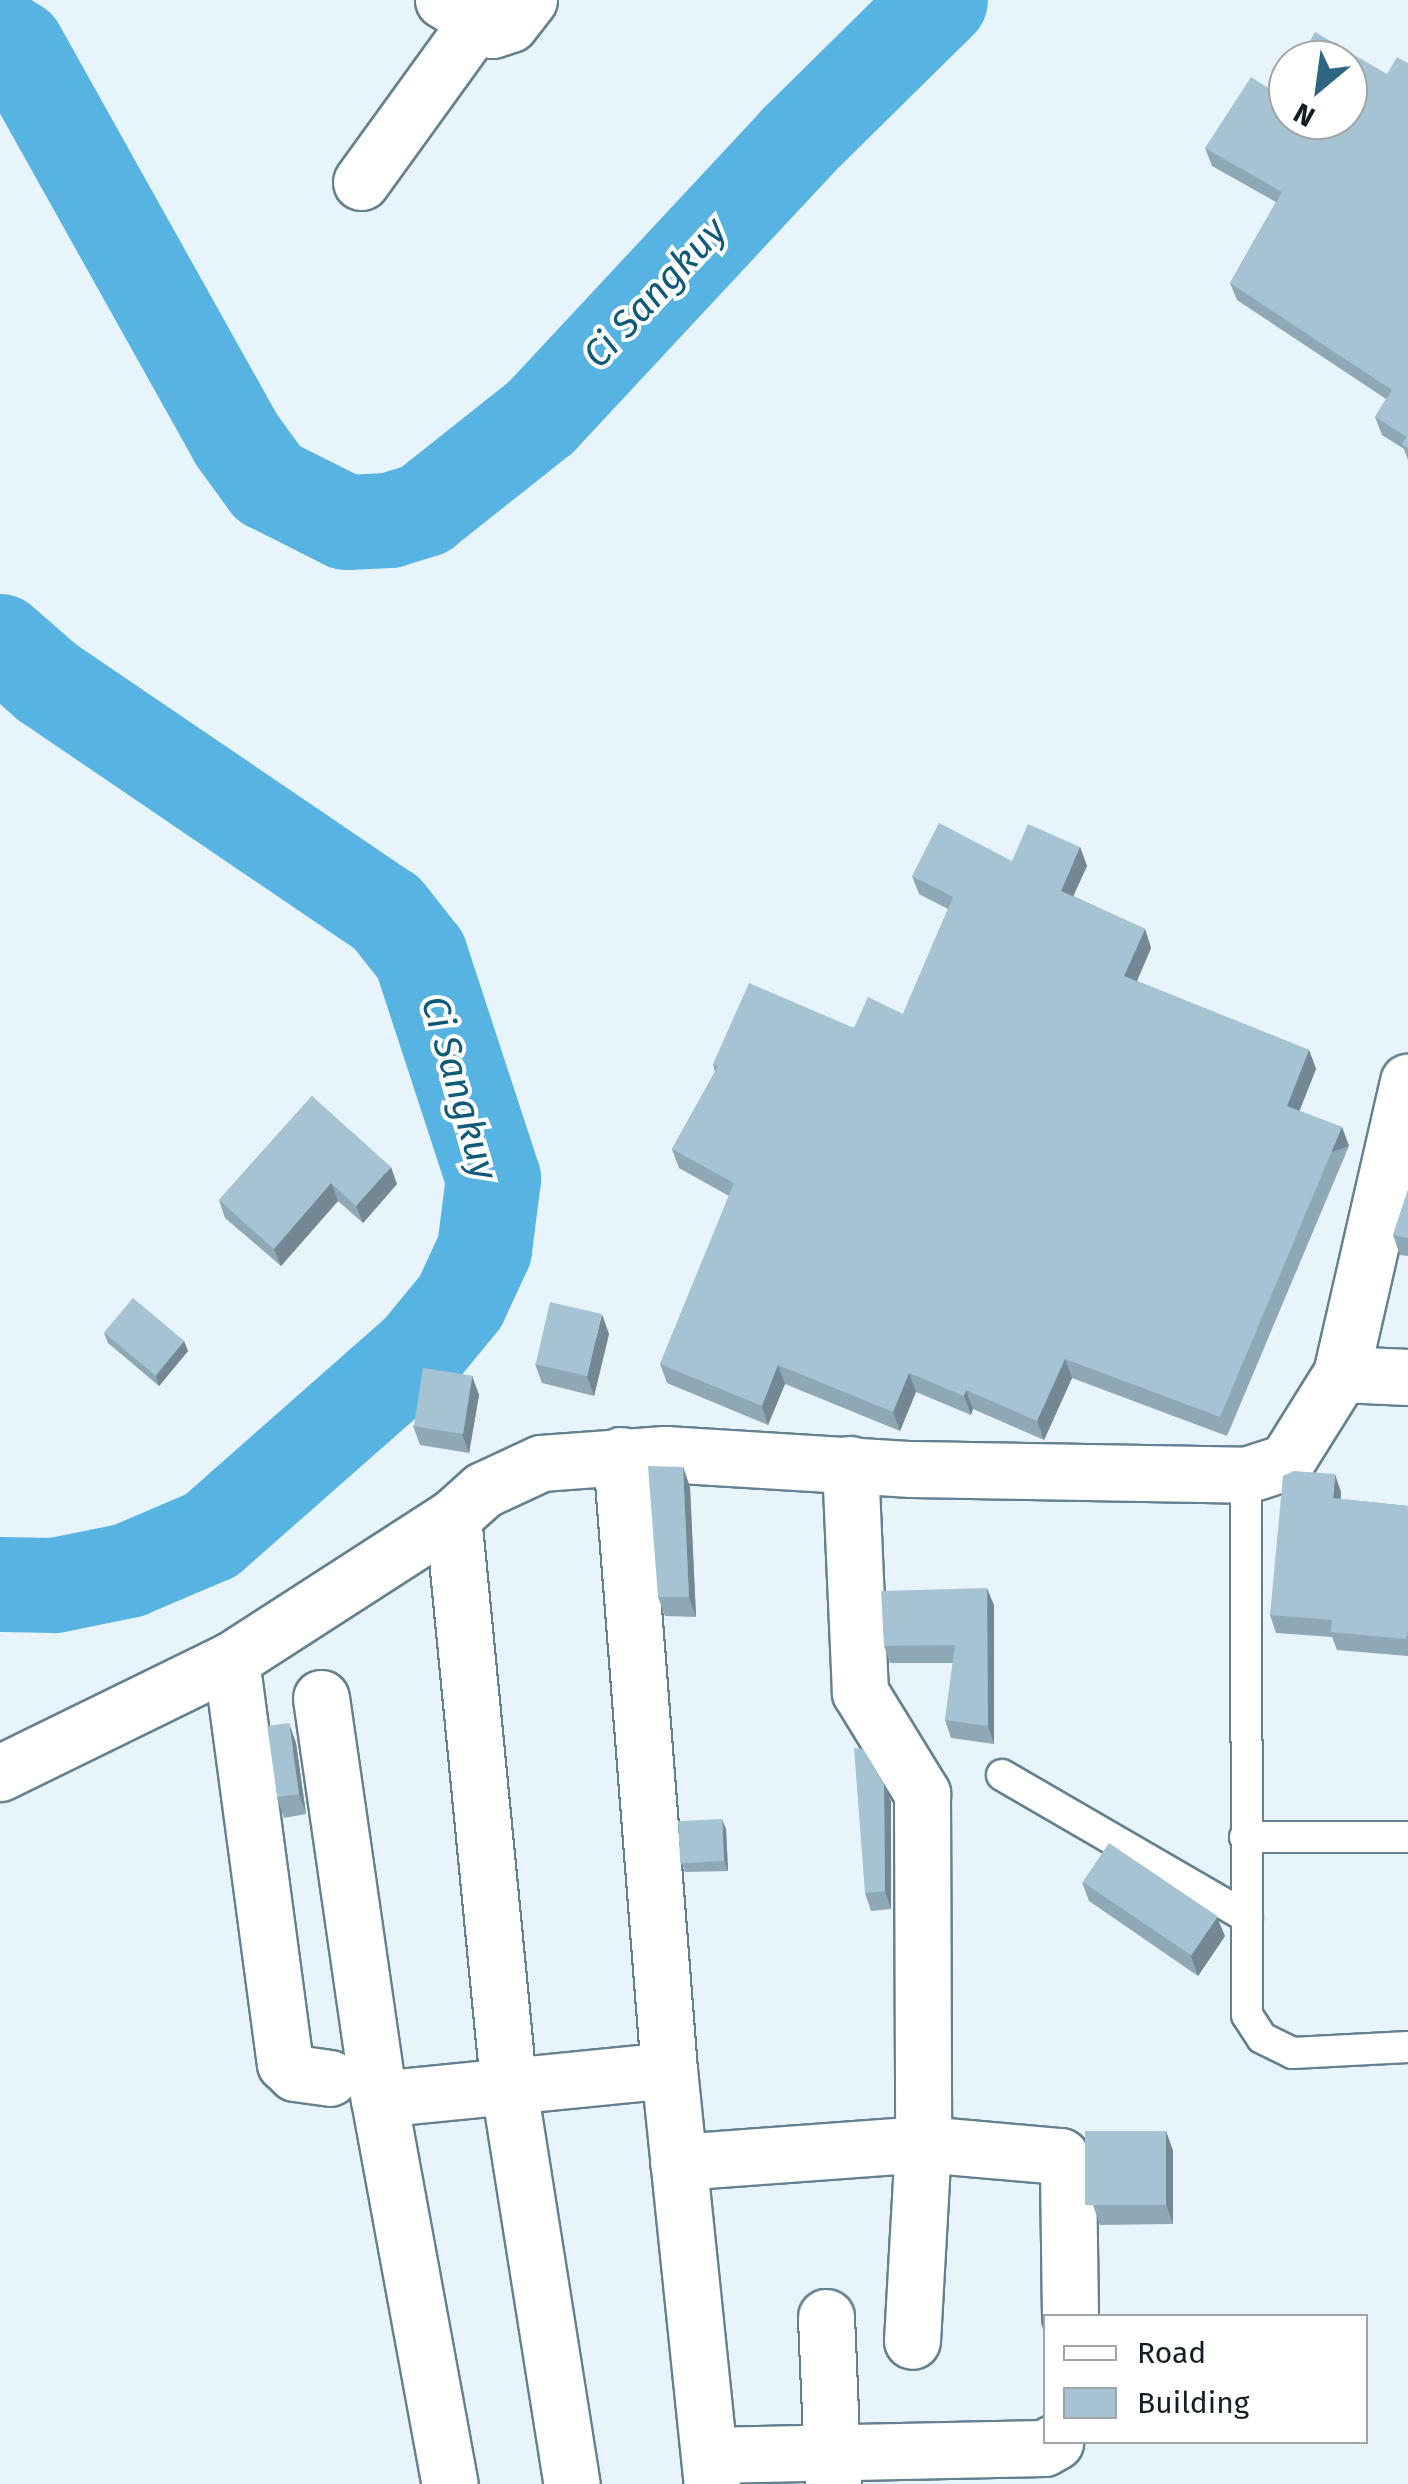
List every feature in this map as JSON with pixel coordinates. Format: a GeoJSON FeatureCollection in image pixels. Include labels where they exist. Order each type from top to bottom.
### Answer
{"type":"FeatureCollection","features":[{"type":"Feature","properties":{"kind":"street"},"geometry":{"type":"LineString","coordinates":[[362,182],[460,12],[501,29],[530,0]]}},
{"type":"Feature","properties":{"kind":"street"},"geometry":{"type":"LineString","coordinates":[[0,1773],[231,1660],[452,1517],[483,1490],[541,1463],[622,1455],[1246,1475],[1286,1462],[1340,1374],[1408,1082]]}},
{"type":"Feature","properties":{"kind":"street"},"geometry":{"type":"LineString","coordinates":[[1340,1374],[1408,1377]]}},
{"type":"Feature","properties":{"kind":"street"},"geometry":{"type":"LineString","coordinates":[[622,1455],[669,2070],[710,2469],[960,2467],[1051,2444]]}},
{"type":"Feature","properties":{"kind":"street"},"geometry":{"type":"LineString","coordinates":[[850,1464],[860,1692],[922,1793],[922,2144],[912,2341]]}},
{"type":"Feature","properties":{"kind":"street"},"geometry":{"type":"LineString","coordinates":[[452,1517],[508,2082],[572,2484]]}},
{"type":"Feature","properties":{"kind":"street"},"geometry":{"type":"LineString","coordinates":[[231,1660],[285,2063],[295,2073],[330,2078]]}},
{"type":"Feature","properties":{"kind":"street"},"geometry":{"type":"LineString","coordinates":[[321,1698],[379,2099],[450,2484]]}},
{"type":"Feature","properties":{"kind":"street"},"geometry":{"type":"LineString","coordinates":[[379,2099],[508,2082],[669,2070]]}},
{"type":"Feature","properties":{"kind":"street"},"geometry":{"type":"LineString","coordinates":[[678,2162],[922,2144],[1060,2156],[1068,2172],[1070,2314]]}},
{"type":"Feature","properties":{"kind":"street"},"geometry":{"type":"LineString","coordinates":[[826,2317],[832,2468]]}},
{"type":"Feature","properties":{"kind":"lane"},"geometry":{"type":"LineString","coordinates":[[1246,1475],[1247,2015],[1262,2038],[1294,2053],[1408,2048]]}},
{"type":"Feature","properties":{"kind":"lane"},"geometry":{"type":"LineString","coordinates":[[1002,1776],[1248,1917]]}},
{"type":"Feature","properties":{"kind":"lane"},"geometry":{"type":"LineString","coordinates":[[1245,1837],[1408,1837]]}},
{"type":"Feature","properties":{"kind":"building"},"geometry":{"type":"Polygon","coordinates":[[[1315,32],[1329,40],[1310,40],[1315,32]]]}},
{"type":"Feature","properties":{"kind":"building"},"geometry":{"type":"Polygon","coordinates":[[[1397,57],[1408,63],[1408,448],[1402,444],[1407,437],[1375,417],[1392,390],[1230,283],[1282,192],[1205,148],[1251,77],[1268,88],[1268,140],[1368,140],[1368,63],[1387,74],[1397,57]]]}},
{"type":"Feature","properties":{"kind":"building"},"geometry":{"type":"Polygon","coordinates":[[[939,823],[1012,861],[1028,824],[1080,847],[1061,891],[1145,929],[1124,976],[1309,1050],[1287,1106],[1342,1127],[1220,1417],[1065,1359],[1037,1421],[966,1390],[964,1396],[909,1373],[893,1412],[778,1365],[762,1406],[660,1364],[734,1183],[672,1149],[718,1066],[713,1064],[749,983],[854,1028],[868,997],[903,1014],[953,897],[912,876],[939,823]]]}},
{"type":"Feature","properties":{"kind":"building"},"geometry":{"type":"Polygon","coordinates":[[[312,1096],[391,1167],[356,1206],[331,1183],[274,1249],[219,1200],[312,1096]]]}},
{"type":"Feature","properties":{"kind":"building"},"geometry":{"type":"Polygon","coordinates":[[[1408,1190],[1408,1238],[1393,1235],[1408,1190]]]}},
{"type":"Feature","properties":{"kind":"building"},"geometry":{"type":"Polygon","coordinates":[[[133,1298],[184,1341],[155,1376],[104,1332],[133,1298]]]}},
{"type":"Feature","properties":{"kind":"building"},"geometry":{"type":"Polygon","coordinates":[[[550,1302],[602,1314],[587,1376],[536,1364],[550,1302]]]}},
{"type":"Feature","properties":{"kind":"building"},"geometry":{"type":"Polygon","coordinates":[[[423,1368],[472,1376],[463,1434],[414,1426],[423,1368]]]}},
{"type":"Feature","properties":{"kind":"building"},"geometry":{"type":"Polygon","coordinates":[[[648,1466],[683,1467],[689,1597],[658,1597],[648,1466]]]}},
{"type":"Feature","properties":{"kind":"building"},"geometry":{"type":"Polygon","coordinates":[[[1294,1471],[1335,1474],[1333,1498],[1408,1506],[1406,1639],[1331,1632],[1332,1620],[1270,1615],[1283,1476],[1294,1471]]]}},
{"type":"Feature","properties":{"kind":"building"},"geometry":{"type":"Polygon","coordinates":[[[987,1588],[988,1726],[945,1720],[955,1645],[884,1646],[881,1591],[987,1588]]]}},
{"type":"Feature","properties":{"kind":"building"},"geometry":{"type":"Polygon","coordinates":[[[289,1723],[299,1794],[277,1797],[267,1726],[289,1723]]]}},
{"type":"Feature","properties":{"kind":"building"},"geometry":{"type":"Polygon","coordinates":[[[854,1748],[863,1749],[884,1784],[885,1891],[865,1893],[854,1748]]]}},
{"type":"Feature","properties":{"kind":"building"},"geometry":{"type":"Polygon","coordinates":[[[722,1819],[724,1861],[680,1863],[678,1821],[722,1819]]]}},
{"type":"Feature","properties":{"kind":"building"},"geometry":{"type":"Polygon","coordinates":[[[1109,1843],[1218,1916],[1191,1955],[1083,1882],[1109,1843]]]}},
{"type":"Feature","properties":{"kind":"building"},"geometry":{"type":"Polygon","coordinates":[[[1085,2131],[1166,2131],[1166,2205],[1085,2205],[1085,2131]]]}},
{"type":"Feature","properties":{"kind":"waterway","name":"Ci Sangkuy"},"geometry":{"type":"LineString","coordinates":[[0,36],[17,47],[236,439],[268,483],[346,522],[389,520],[424,509],[540,417],[796,142],[940,0]]}},
{"type":"Feature","properties":{"kind":"waterway","name":"Ci Sangkuy"},"geometry":{"type":"LineString","coordinates":[[0,641],[47,682],[386,912],[420,955],[493,1178],[484,1249],[460,1301],[419,1351],[210,1535],[128,1570],[54,1585],[0,1584]]}}]}
